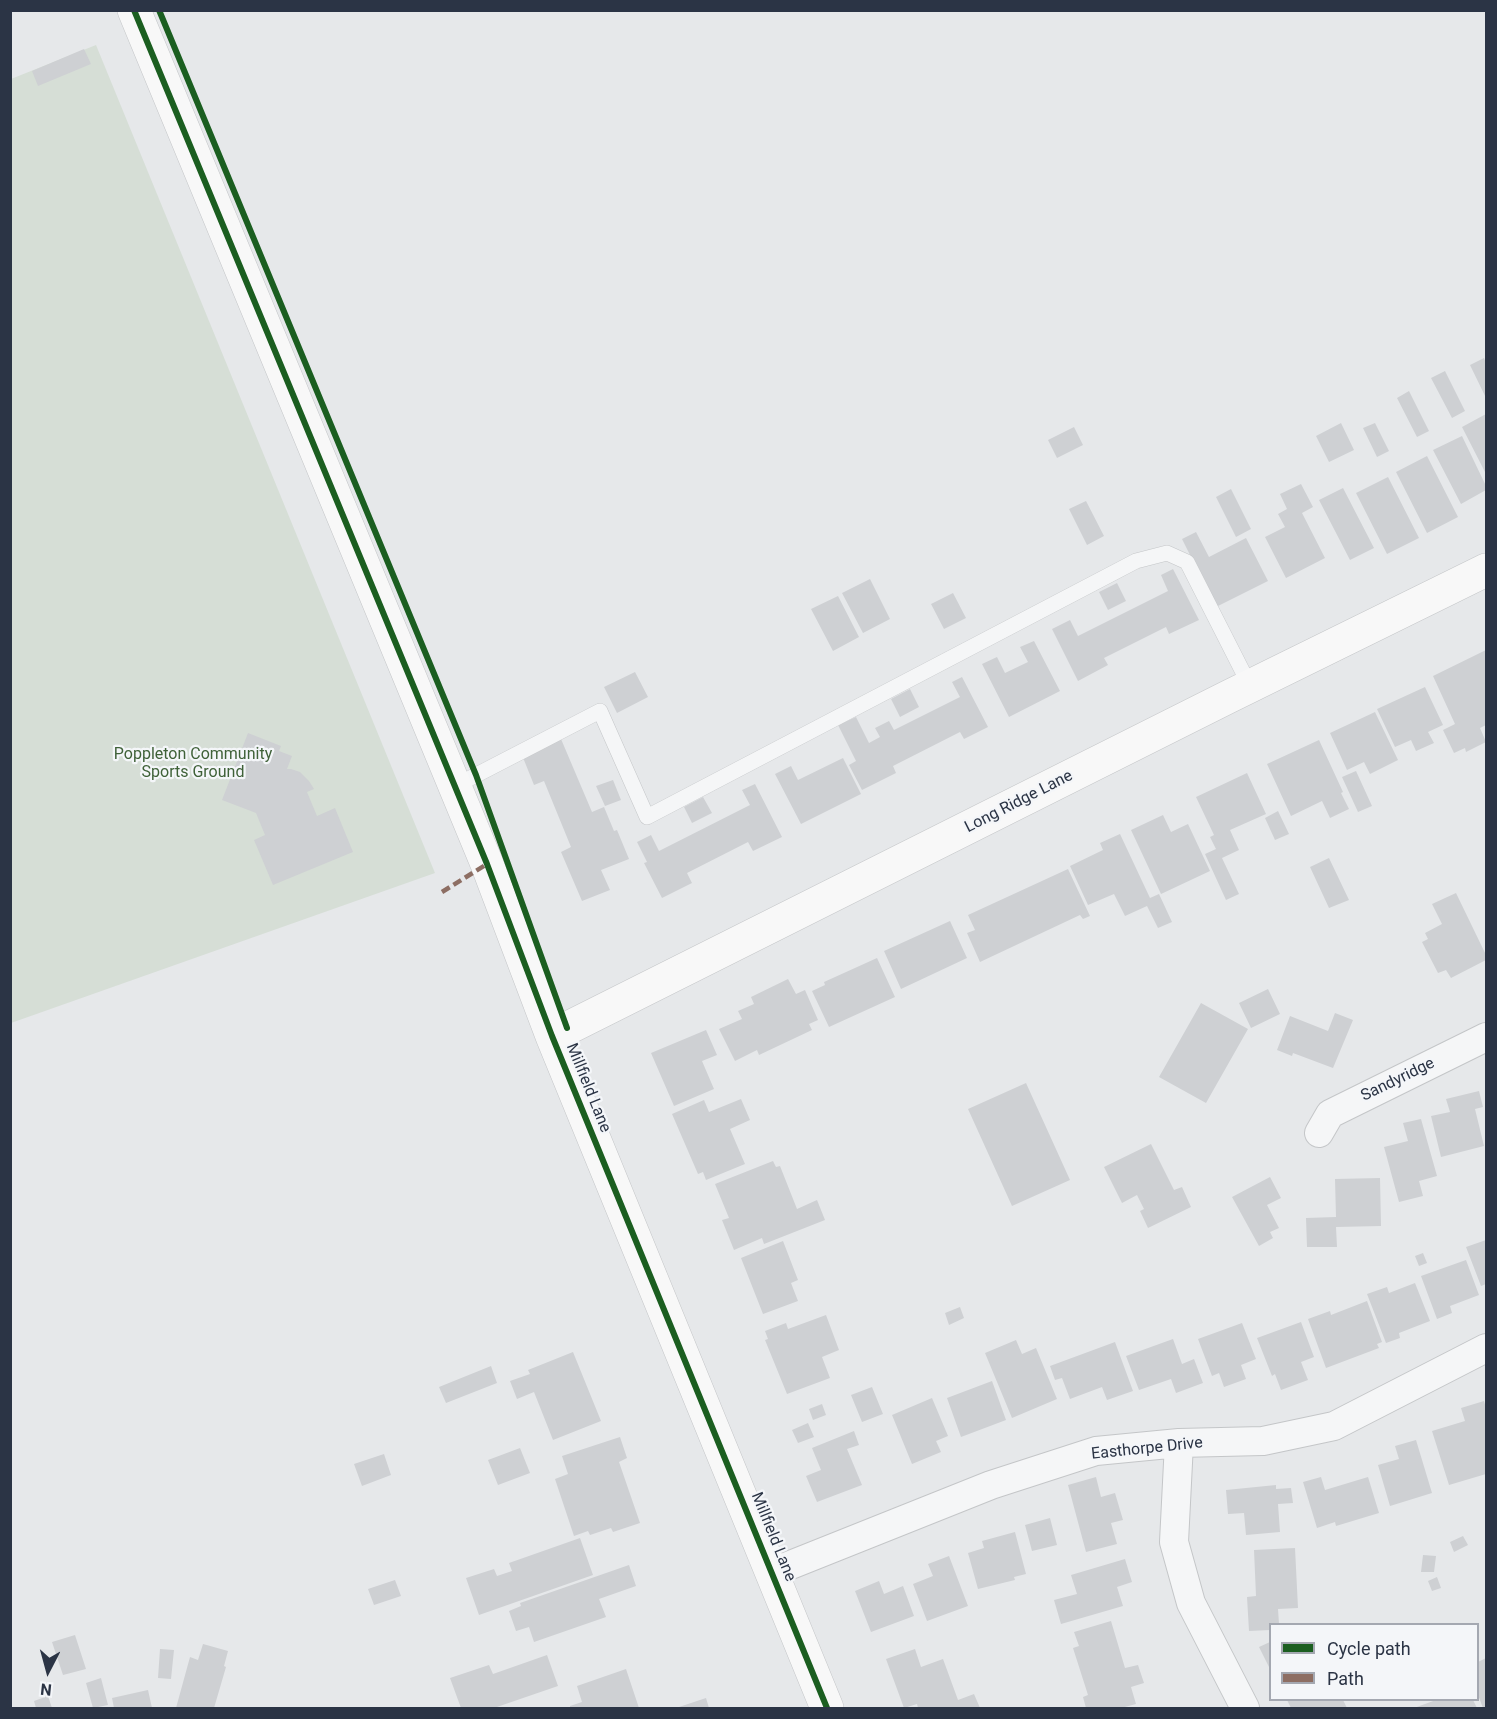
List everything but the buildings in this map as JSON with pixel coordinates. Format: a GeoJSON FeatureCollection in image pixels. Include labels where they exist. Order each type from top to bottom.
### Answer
{"type":"FeatureCollection","features":[{"type":"Feature","properties":{"kind":"street","name":"Millfield Lane"},"geometry":{"type":"LineString","coordinates":[[134,10],[487,864],[552,1036],[828,1708]]}},
{"type":"Feature","properties":{"kind":"street","name":"Long Ridge Lane"},"geometry":{"type":"LineString","coordinates":[[552,1036],[1486,570]]}},
{"type":"Feature","properties":{"kind":"street","name":"Sandyridge"},"geometry":{"type":"LineString","coordinates":[[1319,1133],[1330,1114],[1486,1037]]}},
{"type":"Feature","properties":{"kind":"street","name":"Easthorpe Drive"},"geometry":{"type":"LineString","coordinates":[[773,1572],[991,1485],[1096,1451],[1179,1443],[1263,1441],[1334,1426],[1486,1348]]}},
{"type":"Feature","properties":{"kind":"street"},"geometry":{"type":"LineString","coordinates":[[1179,1443],[1174,1542],[1191,1603],[1245,1708]]}},
{"type":"Feature","properties":{"kind":"lane"},"geometry":{"type":"LineString","coordinates":[[455,786],[600,711],[647,818],[1136,561],[1167,553],[1186,562],[1250,686]]}},
{"type":"Feature","properties":{"kind":"green space","name":"Poppleton Community Sports Ground"},"geometry":{"type":"Polygon","coordinates":[[[96,45],[435,873],[11,1023],[11,79],[96,45]]]}},
{"type":"Feature","properties":{"kind":"marked path"},"geometry":{"type":"LineString","coordinates":[[442,892],[487,864]]}},
{"type":"Feature","properties":{"kind":"cycle path"},"geometry":{"type":"LineString","coordinates":[[134,10],[487,864],[552,1036],[827,1708]]}},
{"type":"Feature","properties":{"kind":"cycle path"},"geometry":{"type":"LineString","coordinates":[[159,10],[476,775],[567,1028]]}}]}
